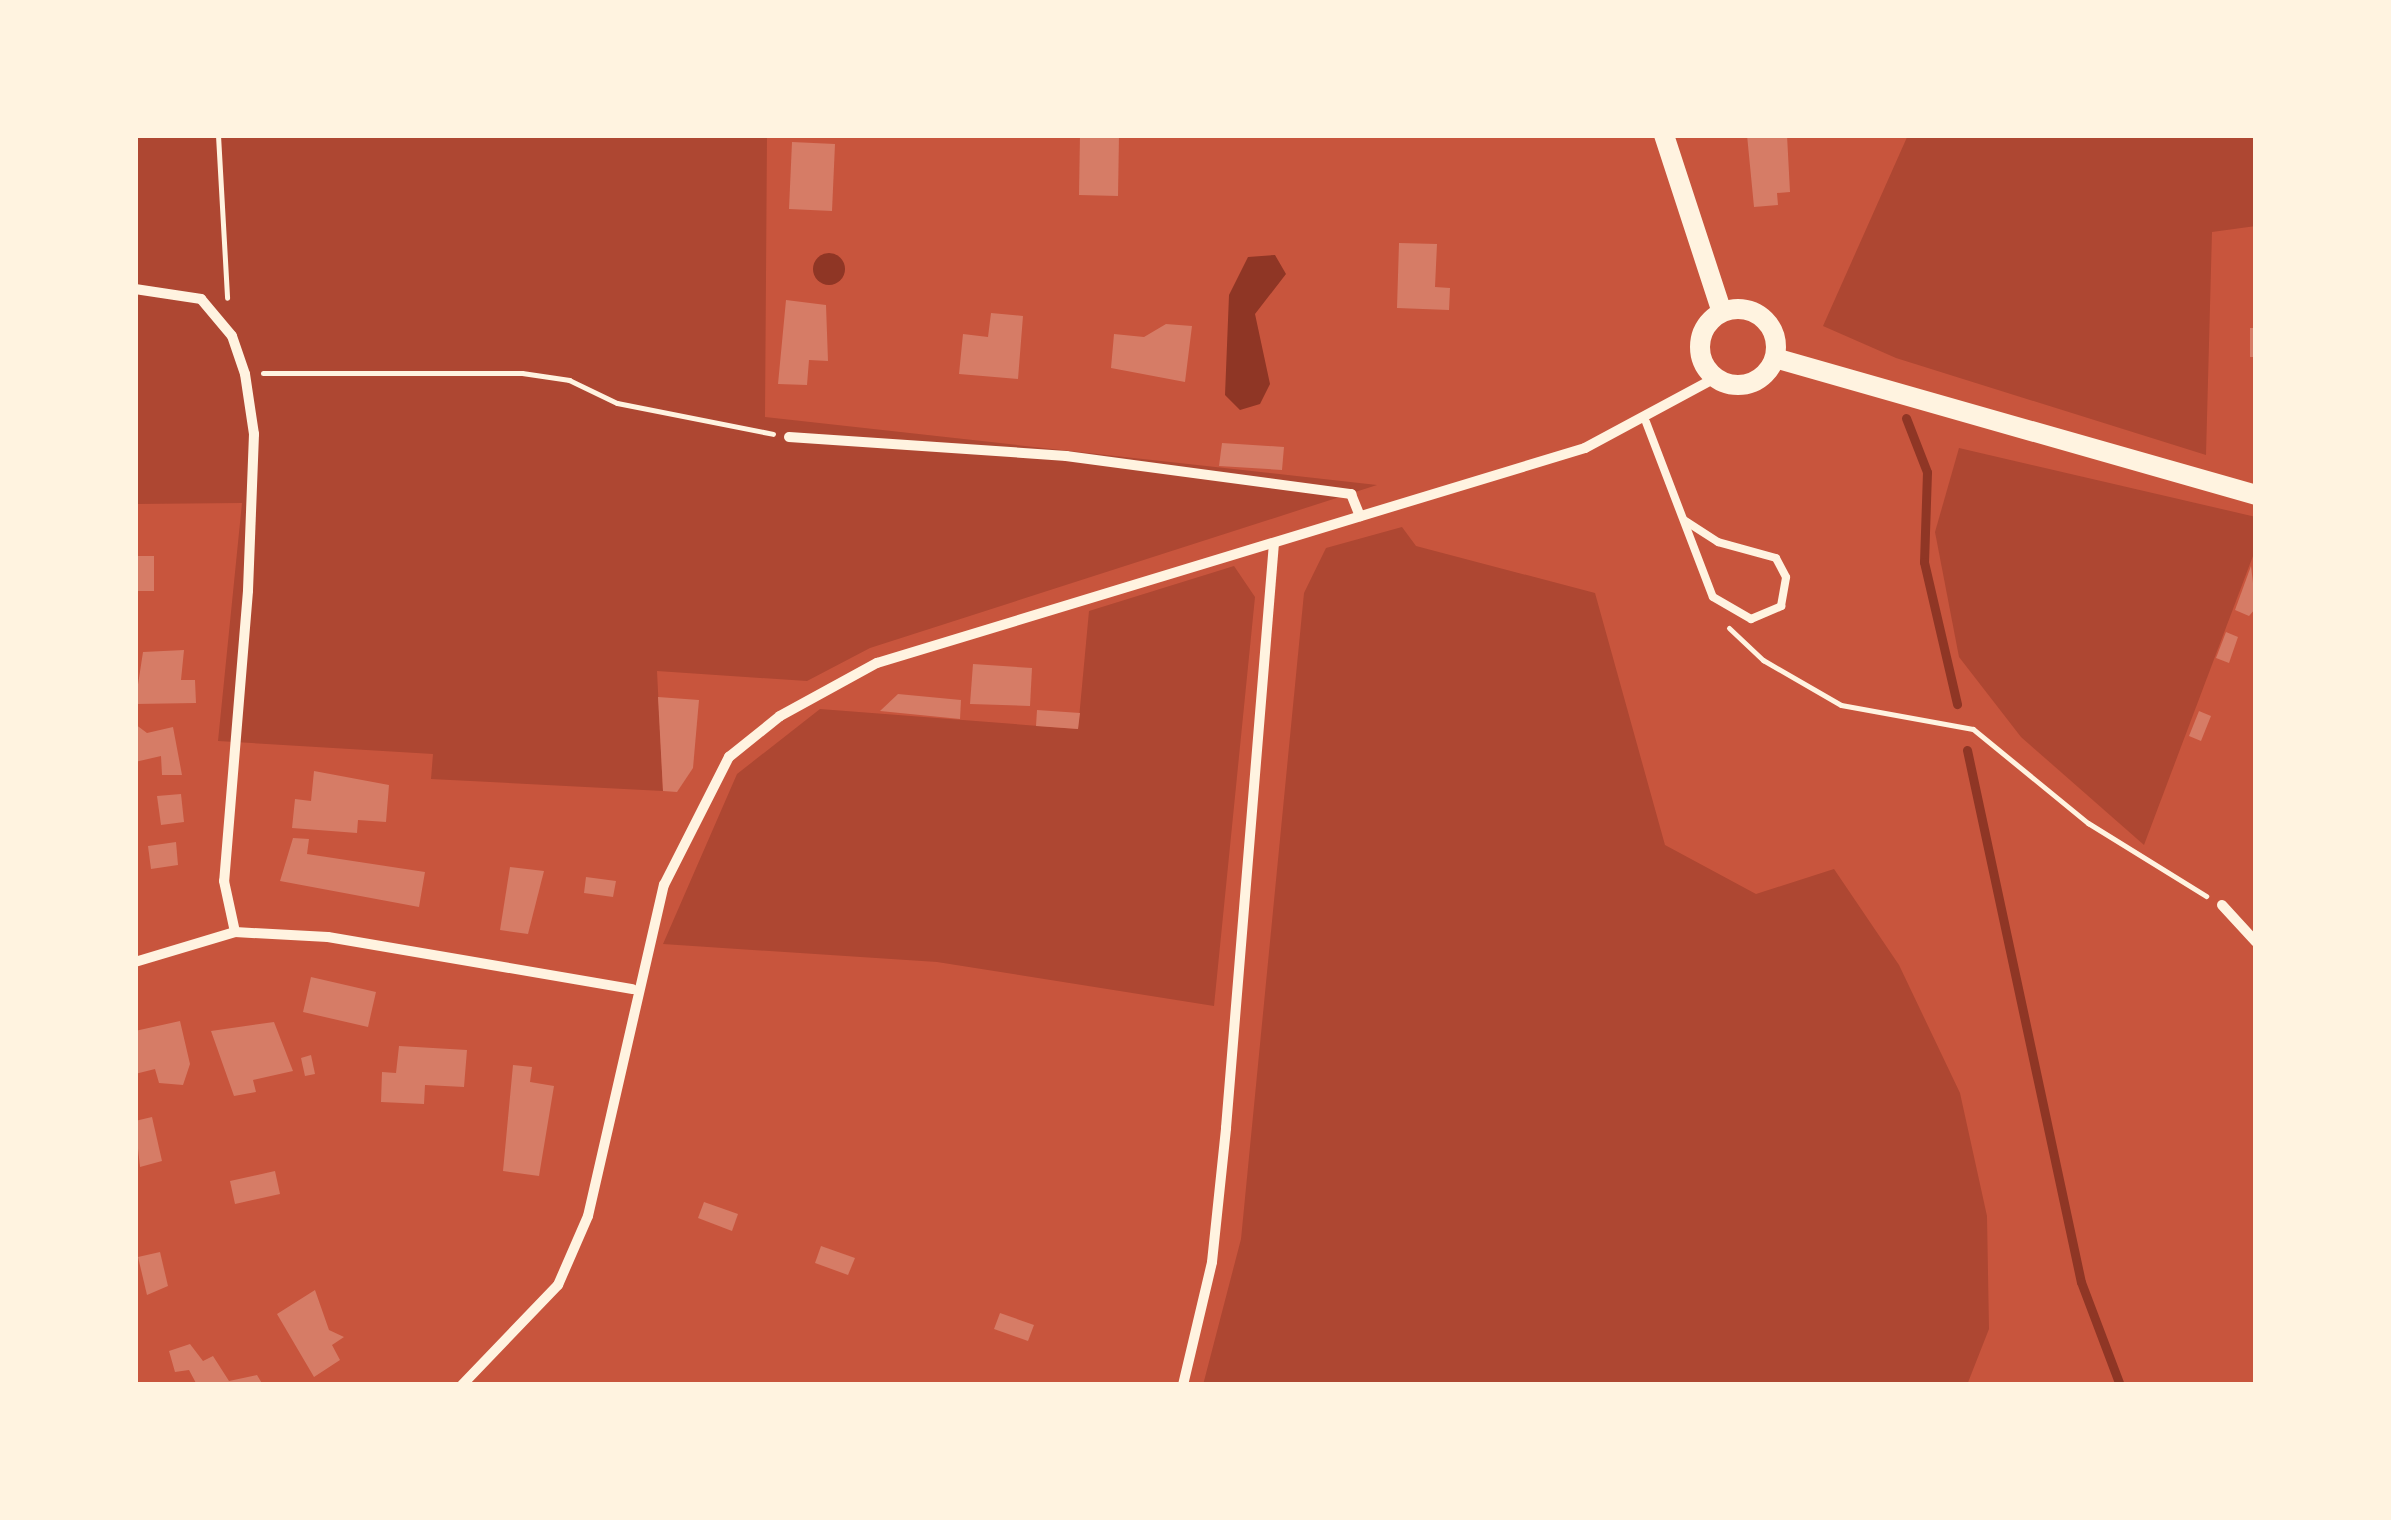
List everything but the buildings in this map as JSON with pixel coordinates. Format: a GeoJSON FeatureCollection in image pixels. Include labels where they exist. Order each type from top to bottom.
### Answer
{"type":"FeatureCollection","features":[{"type":"Feature","properties":{"kind":"main road"},"geometry":{"type":"LineString","coordinates":[[1664,135],[1722,312]]}},
{"type":"Feature","properties":{"kind":"main road"},"geometry":{"type":"LineString","coordinates":[[1722,312],[1756,313],[1776,340],[1775,358],[1750,384],[1715,378],[1700,344],[1722,312]]}},
{"type":"Feature","properties":{"kind":"main road"},"geometry":{"type":"LineString","coordinates":[[1775,358],[2256,494]]}},
{"type":"Feature","properties":{"kind":"street"},"geometry":{"type":"LineString","coordinates":[[135,290],[200,299],[232,336],[245,374],[254,434],[250,552],[224,881],[235,932]]}},
{"type":"Feature","properties":{"kind":"street"},"geometry":{"type":"LineString","coordinates":[[462,1385],[558,1285],[573,1251],[633,989],[686,833],[729,757],[780,716],[877,662],[1274,543],[1646,422],[1715,378]]}},
{"type":"Feature","properties":{"kind":"street"},"geometry":{"type":"LineString","coordinates":[[789,437],[1066,456],[1351,494],[1360,516]]}},
{"type":"Feature","properties":{"kind":"street"},"geometry":{"type":"LineString","coordinates":[[1183,1385],[1212,1262],[1274,543]]}},
{"type":"Feature","properties":{"kind":"street"},"geometry":{"type":"LineString","coordinates":[[2222,905],[2256,942]]}},
{"type":"Feature","properties":{"kind":"street"},"geometry":{"type":"LineString","coordinates":[[135,962],[235,932],[328,937],[633,989]]}},
{"type":"Feature","properties":{"kind":"lane"},"geometry":{"type":"LineString","coordinates":[[1646,422],[1713,597],[1735,616],[1766,616],[1781,606],[1786,577],[1776,558],[1718,542],[1684,520]]}},
{"type":"Feature","properties":{"kind":"path"},"geometry":{"type":"LineString","coordinates":[[218,135],[232,336]]}},
{"type":"Feature","properties":{"kind":"path"},"geometry":{"type":"LineString","coordinates":[[245,374],[522,373],[569,380],[617,404],[789,437]]}},
{"type":"Feature","properties":{"kind":"path"},"geometry":{"type":"LineString","coordinates":[[1713,597],[1732,634],[1763,660],[1841,705],[1973,729],[2088,824],[2222,905]]}},
{"type":"Feature","properties":{"kind":"shaded area"},"geometry":{"type":"Polygon","coordinates":[[[135,135],[767,135],[765,417],[1377,485],[870,648],[807,681],[657,671],[663,791],[431,779],[433,754],[218,741],[242,503],[135,504],[135,135]]]}},
{"type":"Feature","properties":{"kind":"shaded area"},"geometry":{"type":"Polygon","coordinates":[[[1908,135],[2256,135],[2256,226],[2212,232],[2206,455],[1896,358],[1823,326],[1908,135]]]}},
{"type":"Feature","properties":{"kind":"shaded area"},"geometry":{"type":"Polygon","coordinates":[[[829,253],[840,258],[845,269],[840,280],[829,285],[818,280],[813,269],[818,258],[829,253]]]}},
{"type":"Feature","properties":{"kind":"shaded area"},"geometry":{"type":"Polygon","coordinates":[[[1275,255],[1286,274],[1255,314],[1270,384],[1260,404],[1240,410],[1225,395],[1229,295],[1248,257],[1275,255]]]}},
{"type":"Feature","properties":{"kind":"shaded area"},"geometry":{"type":"Polygon","coordinates":[[[1959,448],[2256,517],[2256,548],[2144,845],[2021,737],[1959,657],[1935,532],[1959,448]]]}},
{"type":"Feature","properties":{"kind":"shaded area"},"geometry":{"type":"Polygon","coordinates":[[[1402,527],[1416,546],[1595,593],[1665,845],[1756,894],[1834,869],[1899,965],[1960,1093],[1987,1216],[1989,1329],[1967,1385],[1203,1385],[1241,1239],[1304,593],[1326,548],[1402,527]]]}},
{"type":"Feature","properties":{"kind":"shaded area"},"geometry":{"type":"Polygon","coordinates":[[[1234,566],[1255,597],[1214,1006],[937,962],[663,944],[737,774],[820,709],[1078,729],[1089,611],[1234,566]]]}},
{"type":"Feature","properties":{"kind":"waterway"},"geometry":{"type":"LineString","coordinates":[[1906,418],[1927,472],[1924,562],[1957,704]]}},
{"type":"Feature","properties":{"kind":"waterway"},"geometry":{"type":"LineString","coordinates":[[1967,750],[2081,1282],[2120,1385]]}}]}
